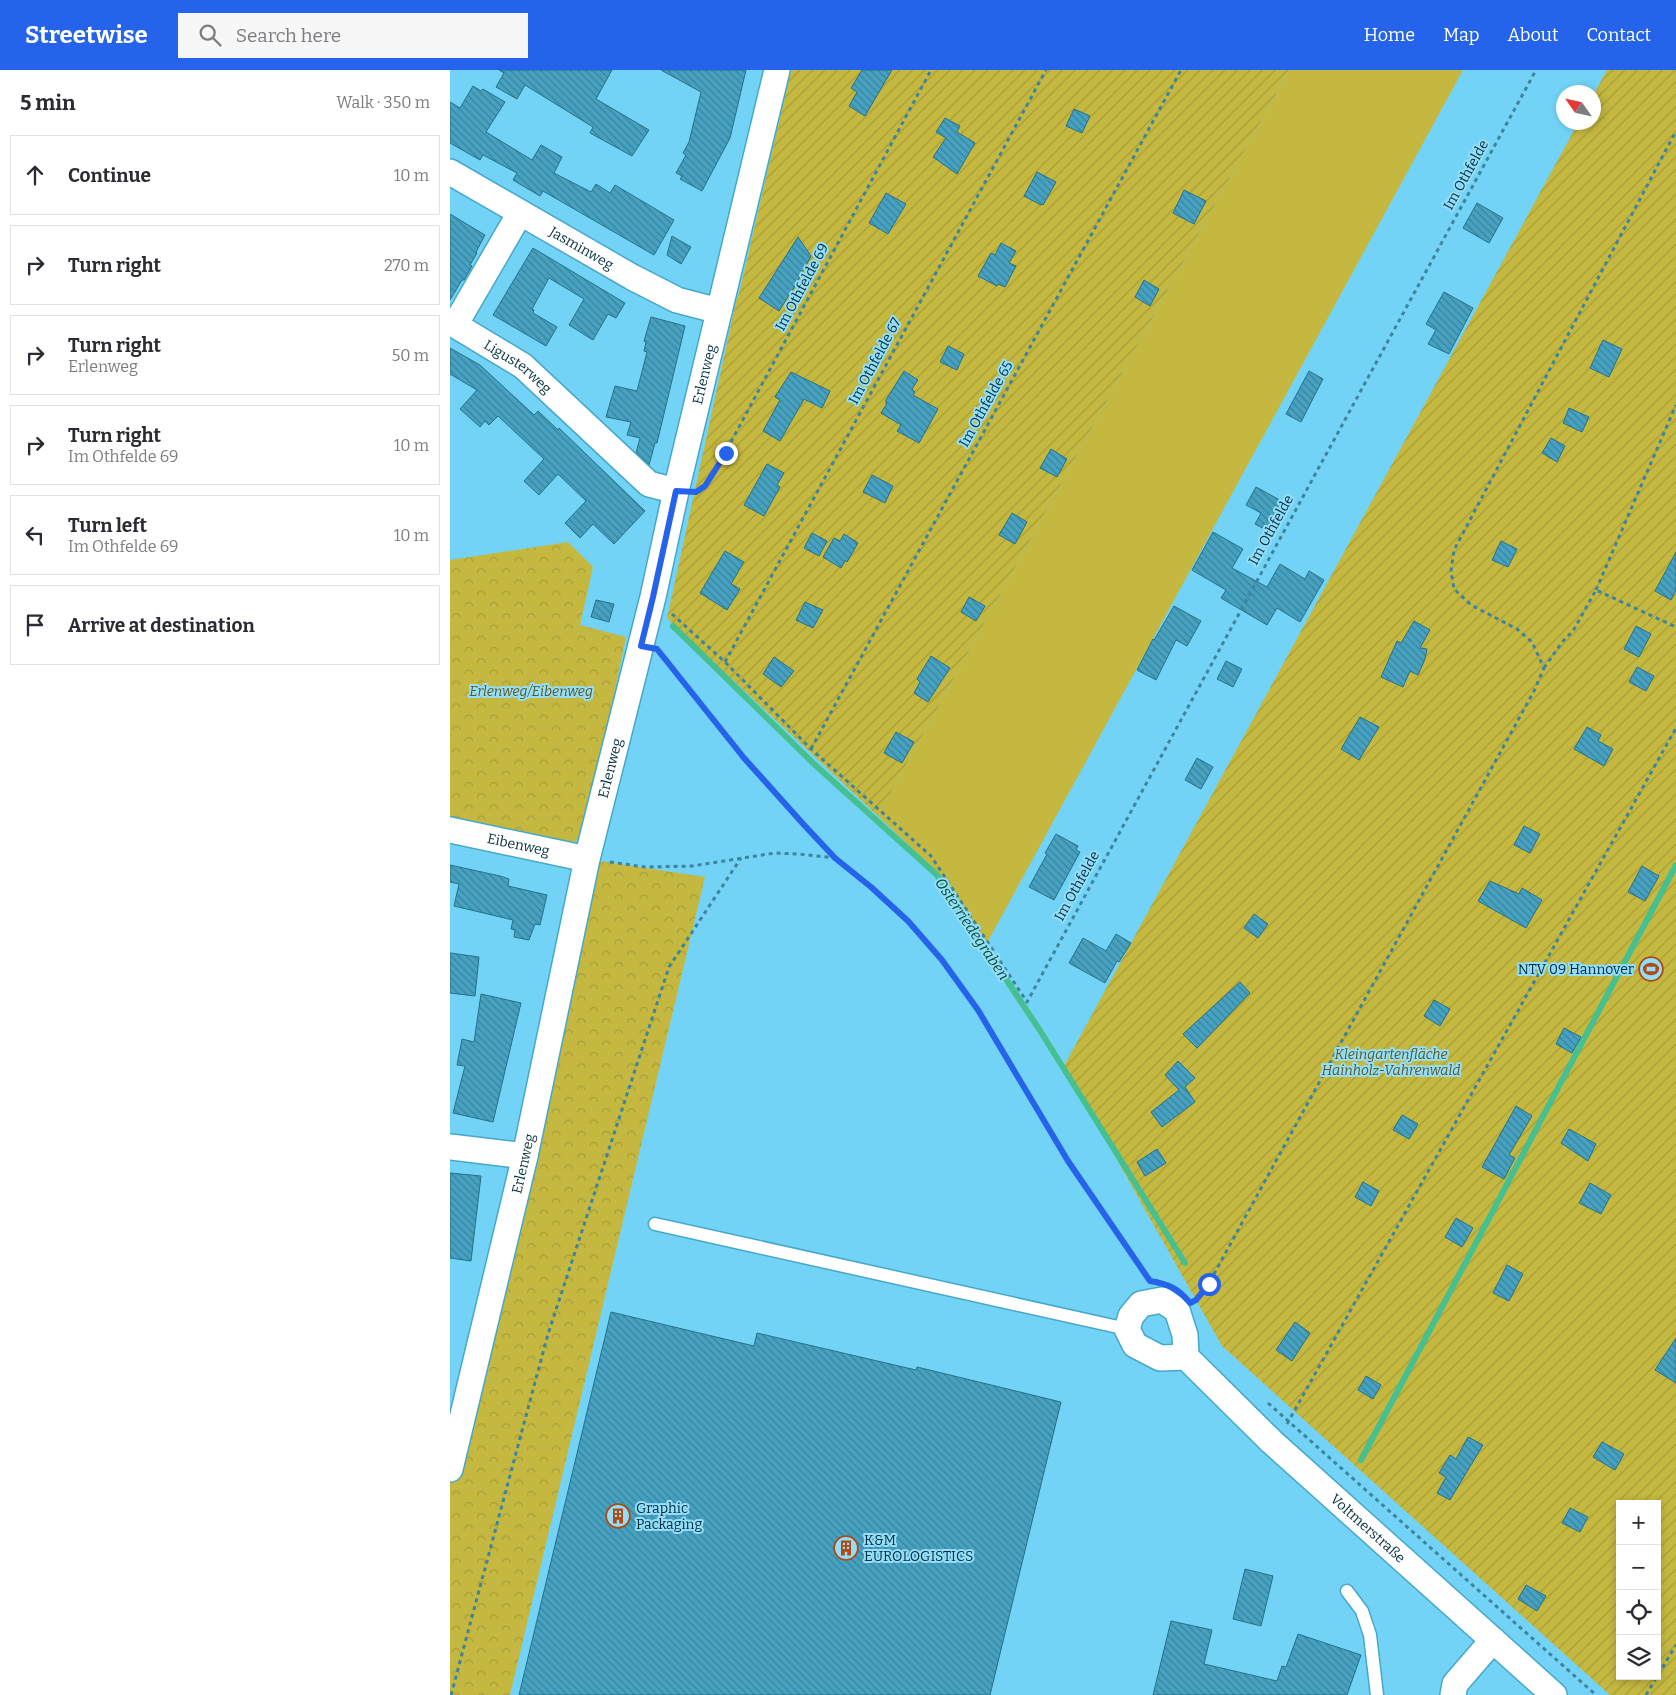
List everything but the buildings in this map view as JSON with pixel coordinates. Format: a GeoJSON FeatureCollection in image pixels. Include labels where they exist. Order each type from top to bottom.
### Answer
{"type":"FeatureCollection","features":[{"type":"Feature","properties":{"kind":"street","name":"Erlenweg"},"geometry":{"type":"LineString","coordinates":[[451,1461],[525,1156],[587,859],[653,597],[676,491],[777,70]]}},
{"type":"Feature","properties":{"kind":"street","name":"Jasminweg"},"geometry":{"type":"LineString","coordinates":[[450,172],[632,277],[677,300],[719,312]]}},
{"type":"Feature","properties":{"kind":"street","name":"Ligusterweg"},"geometry":{"type":"LineString","coordinates":[[520,213],[455,325],[523,366],[649,484],[676,491]]}},
{"type":"Feature","properties":{"kind":"street","name":"Eibenweg"},"geometry":{"type":"LineString","coordinates":[[450,830],[587,859]]}},
{"type":"Feature","properties":{"kind":"street"},"geometry":{"type":"LineString","coordinates":[[450,1147],[525,1156]]}},
{"type":"Feature","properties":{"kind":"street"},"geometry":{"type":"LineString","coordinates":[[1161,1293],[1184,1335],[1186,1358],[1160,1358],[1136,1345],[1128,1329],[1131,1316],[1141,1304],[1161,1293]]}},
{"type":"Feature","properties":{"kind":"street","name":"Voltmerstraße"},"geometry":{"type":"LineString","coordinates":[[1186,1358],[1272,1442],[1554,1695]]}},
{"type":"Feature","properties":{"kind":"street"},"geometry":{"type":"LineString","coordinates":[[1453,1695],[1455,1684],[1493,1640]]}},
{"type":"Feature","properties":{"kind":"lane"},"geometry":{"type":"LineString","coordinates":[[655,1224],[1128,1329]]}},
{"type":"Feature","properties":{"kind":"lane"},"geometry":{"type":"LineString","coordinates":[[1347,1590],[1362,1611],[1370,1635],[1377,1695]]}},
{"type":"Feature","properties":{"kind":"path","name":"Im Othfelde 69"},"geometry":{"type":"LineString","coordinates":[[676,491],[696,492],[705,486],[714,473],[932,70]]}},
{"type":"Feature","properties":{"kind":"path","name":"Im Othfelde 67"},"geometry":{"type":"LineString","coordinates":[[725,662],[1046,70]]}},
{"type":"Feature","properties":{"kind":"path","name":"Im Othfelde 65"},"geometry":{"type":"LineString","coordinates":[[811,750],[1181,70]]}},
{"type":"Feature","properties":{"kind":"path","name":"Im Othfelde"},"geometry":{"type":"LineString","coordinates":[[811,750],[931,856],[1027,1002],[1536,70]]}},
{"type":"Feature","properties":{"kind":"path"},"geometry":{"type":"LineString","coordinates":[[1544,668],[1532,642],[1517,629],[1471,605],[1454,589],[1451,571],[1454,550],[1676,132]]}},
{"type":"Feature","properties":{"kind":"path"},"geometry":{"type":"LineString","coordinates":[[641,646],[657,649],[744,758],[835,858],[871,887],[908,921],[942,960],[978,1010],[1068,1161],[1161,1293],[1196,1300],[1209,1284],[1534,691],[1544,668],[1563,641],[1573,631],[1596,590],[1676,405]]}},
{"type":"Feature","properties":{"kind":"path"},"geometry":{"type":"LineString","coordinates":[[1596,590],[1676,627]]}},
{"type":"Feature","properties":{"kind":"path"},"geometry":{"type":"LineString","coordinates":[[653,597],[725,662],[811,750]]}},
{"type":"Feature","properties":{"kind":"path"},"geometry":{"type":"LineString","coordinates":[[1272,1442],[1289,1421],[1676,728]]}},
{"type":"Feature","properties":{"kind":"path"},"geometry":{"type":"LineString","coordinates":[[587,859],[645,867],[692,866],[775,853],[835,858]]}},
{"type":"Feature","properties":{"kind":"path"},"geometry":{"type":"LineString","coordinates":[[451,1695],[548,1334],[669,967],[741,858]]}},
{"type":"Feature","properties":{"kind":"path"},"geometry":{"type":"LineString","coordinates":[[1268,1402],[1596,1695]]}},
{"type":"Feature","properties":{"kind":"path"},"geometry":{"type":"LineString","coordinates":[[1646,1695],[1676,1646]]}},
{"type":"Feature","properties":{"kind":"green space"},"geometry":{"type":"Polygon","coordinates":[[[791,70],[1289,70],[878,816],[667,618],[737,297],[791,70]]]}},
{"type":"Feature","properties":{"kind":"green space"},"geometry":{"type":"Polygon","coordinates":[[[1289,70],[1463,70],[987,943],[948,882],[878,816],[1289,70]]]}},
{"type":"Feature","properties":{"kind":"green space","name":"Kleingartenfläche Hainholz-Vahrenwald"},"geometry":{"type":"Polygon","coordinates":[[[1607,70],[1676,70],[1676,1695],[1610,1695],[1222,1346],[1064,1066],[1574,130],[1601,130],[1601,85],[1599,85],[1607,70]]]}},
{"type":"Feature","properties":{"kind":"green space","name":"Erlenweg/Eibenweg"},"geometry":{"type":"Polygon","coordinates":[[[568,542],[593,567],[580,625],[626,637],[586,829],[577,840],[564,844],[450,816],[450,560],[568,542]]]}},
{"type":"Feature","properties":{"kind":"green space"},"geometry":{"type":"Polygon","coordinates":[[[587,859],[705,877],[510,1695],[450,1695],[450,1444],[587,859]]]}},
{"type":"Feature","properties":{"kind":"waterway","name":"Osterriedegraben"},"geometry":{"type":"LineString","coordinates":[[673,626],[814,764],[937,875],[1039,1029],[1185,1263]]}},
{"type":"Feature","properties":{"kind":"waterway"},"geometry":{"type":"LineString","coordinates":[[1361,1460],[1676,865]]}},
{"type":"Feature","properties":{"kind":"place","name":"NTV 09 Hannover"},"geometry":{"type":"Point","coordinates":[1651,969]}},
{"type":"Feature","properties":{"kind":"place","name":"Graphic Packaging"},"geometry":{"type":"Point","coordinates":[618,1516]}},
{"type":"Feature","properties":{"kind":"place","name":"K&M EUROLOGISTICS"},"geometry":{"type":"Point","coordinates":[846,1548]}},
{"type":"Feature","properties":{"kind":"route"},"geometry":{"type":"LineString","coordinates":[[726,453],[705,486],[696,492],[676,491],[641,646],[657,649],[744,758],[805,826],[835,858],[871,887],[908,921],[942,960],[978,1010],[1068,1161],[1150,1281],[1165,1283],[1181,1292],[1190,1303],[1196,1300],[1209,1284]]}}]}
